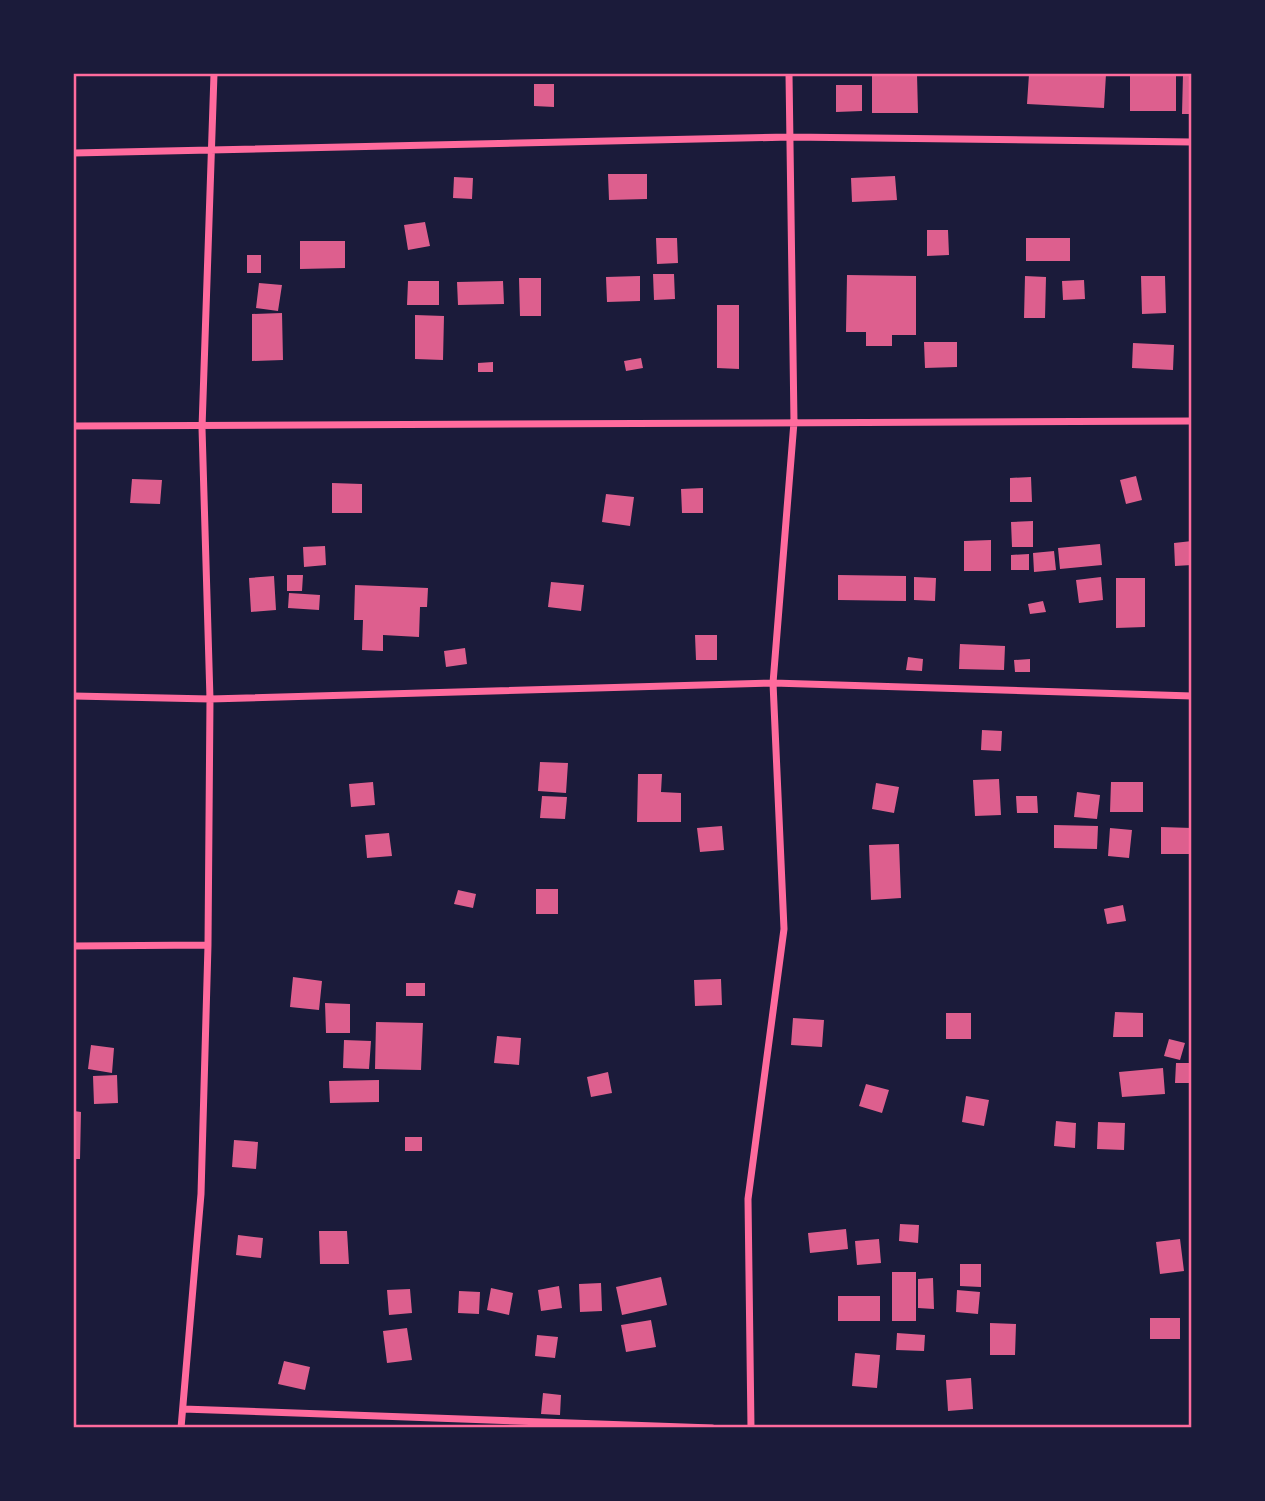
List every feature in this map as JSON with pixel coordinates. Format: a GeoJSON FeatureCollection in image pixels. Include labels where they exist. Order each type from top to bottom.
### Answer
{"type":"FeatureCollection","features":[{"type":"Feature","properties":{"kind":"street"},"geometry":{"type":"LineString","coordinates":[[181,1427],[201,1194],[208,945],[210,699],[202,428],[214,74]]}},
{"type":"Feature","properties":{"kind":"street"},"geometry":{"type":"LineString","coordinates":[[751,1427],[748,1199],[784,929],[772,683],[794,422],[789,74]]}},
{"type":"Feature","properties":{"kind":"street"},"geometry":{"type":"LineString","coordinates":[[74,153],[790,138],[1192,142]]}},
{"type":"Feature","properties":{"kind":"street"},"geometry":{"type":"LineString","coordinates":[[74,426],[202,428],[1192,421]]}},
{"type":"Feature","properties":{"kind":"street"},"geometry":{"type":"LineString","coordinates":[[74,696],[210,699],[772,683],[1192,696]]}},
{"type":"Feature","properties":{"kind":"street"},"geometry":{"type":"LineString","coordinates":[[74,946],[208,945]]}},
{"type":"Feature","properties":{"kind":"street"},"geometry":{"type":"LineString","coordinates":[[183,1409],[375,1418],[712,1427]]}},
{"type":"Feature","properties":{"kind":"street"},"geometry":{"type":"LineString","coordinates":[[374,1427],[375,1418]]}},
{"type":"Feature","properties":{"kind":"building"},"geometry":{"type":"Polygon","coordinates":[[[872,74],[917,74],[918,113],[872,113],[872,74]]]}},
{"type":"Feature","properties":{"kind":"building"},"geometry":{"type":"Polygon","coordinates":[[[1029,74],[1106,74],[1104,108],[1027,104],[1029,74]]]}},
{"type":"Feature","properties":{"kind":"building"},"geometry":{"type":"Polygon","coordinates":[[[1130,74],[1176,74],[1176,111],[1130,111],[1130,74]]]}},
{"type":"Feature","properties":{"kind":"building"},"geometry":{"type":"Polygon","coordinates":[[[1183,74],[1192,74],[1192,114],[1182,114],[1183,74]]]}},
{"type":"Feature","properties":{"kind":"building"},"geometry":{"type":"Polygon","coordinates":[[[534,84],[554,84],[554,107],[534,106],[534,84]]]}},
{"type":"Feature","properties":{"kind":"building"},"geometry":{"type":"Polygon","coordinates":[[[836,85],[862,85],[862,111],[836,112],[836,85]]]}},
{"type":"Feature","properties":{"kind":"building"},"geometry":{"type":"Polygon","coordinates":[[[608,174],[647,174],[647,199],[609,200],[608,174]]]}},
{"type":"Feature","properties":{"kind":"building"},"geometry":{"type":"Polygon","coordinates":[[[895,176],[897,200],[852,202],[851,178],[895,176]]]}},
{"type":"Feature","properties":{"kind":"building"},"geometry":{"type":"Polygon","coordinates":[[[454,177],[473,178],[472,199],[453,198],[454,177]]]}},
{"type":"Feature","properties":{"kind":"building"},"geometry":{"type":"Polygon","coordinates":[[[425,222],[430,246],[408,250],[404,225],[425,222]]]}},
{"type":"Feature","properties":{"kind":"building"},"geometry":{"type":"Polygon","coordinates":[[[927,230],[948,230],[949,255],[927,256],[927,230]]]}},
{"type":"Feature","properties":{"kind":"building"},"geometry":{"type":"Polygon","coordinates":[[[656,238],[677,238],[678,263],[657,264],[656,238]]]}},
{"type":"Feature","properties":{"kind":"building"},"geometry":{"type":"Polygon","coordinates":[[[1026,238],[1070,238],[1070,261],[1026,261],[1026,238]]]}},
{"type":"Feature","properties":{"kind":"building"},"geometry":{"type":"Polygon","coordinates":[[[300,241],[345,241],[345,268],[300,269],[300,241]]]}},
{"type":"Feature","properties":{"kind":"building"},"geometry":{"type":"Polygon","coordinates":[[[247,255],[261,255],[261,273],[247,273],[247,255]]]}},
{"type":"Feature","properties":{"kind":"building"},"geometry":{"type":"Polygon","coordinates":[[[653,274],[674,274],[675,299],[654,300],[653,274]]]}},
{"type":"Feature","properties":{"kind":"building"},"geometry":{"type":"Polygon","coordinates":[[[847,275],[916,276],[916,335],[892,335],[892,346],[866,346],[866,332],[846,332],[847,275]]]}},
{"type":"Feature","properties":{"kind":"building"},"geometry":{"type":"Polygon","coordinates":[[[640,276],[640,301],[607,302],[606,277],[640,276]]]}},
{"type":"Feature","properties":{"kind":"building"},"geometry":{"type":"Polygon","coordinates":[[[1025,276],[1046,277],[1045,318],[1024,318],[1025,276]]]}},
{"type":"Feature","properties":{"kind":"building"},"geometry":{"type":"Polygon","coordinates":[[[1141,276],[1165,276],[1166,313],[1142,314],[1141,276]]]}},
{"type":"Feature","properties":{"kind":"building"},"geometry":{"type":"Polygon","coordinates":[[[519,278],[541,278],[541,316],[520,316],[519,278]]]}},
{"type":"Feature","properties":{"kind":"building"},"geometry":{"type":"Polygon","coordinates":[[[1084,280],[1085,299],[1063,300],[1062,281],[1084,280]]]}},
{"type":"Feature","properties":{"kind":"building"},"geometry":{"type":"Polygon","coordinates":[[[408,281],[439,281],[439,305],[407,305],[408,281]]]}},
{"type":"Feature","properties":{"kind":"building"},"geometry":{"type":"Polygon","coordinates":[[[503,281],[504,304],[458,305],[457,282],[503,281]]]}},
{"type":"Feature","properties":{"kind":"building"},"geometry":{"type":"Polygon","coordinates":[[[259,283],[282,285],[278,311],[256,308],[259,283]]]}},
{"type":"Feature","properties":{"kind":"building"},"geometry":{"type":"Polygon","coordinates":[[[717,305],[739,305],[739,369],[717,368],[717,305]]]}},
{"type":"Feature","properties":{"kind":"building"},"geometry":{"type":"Polygon","coordinates":[[[282,313],[283,360],[252,361],[252,314],[282,313]]]}},
{"type":"Feature","properties":{"kind":"building"},"geometry":{"type":"Polygon","coordinates":[[[415,315],[444,316],[443,360],[415,359],[415,315]]]}},
{"type":"Feature","properties":{"kind":"building"},"geometry":{"type":"Polygon","coordinates":[[[924,342],[957,342],[957,367],[925,368],[924,342]]]}},
{"type":"Feature","properties":{"kind":"building"},"geometry":{"type":"Polygon","coordinates":[[[1133,343],[1174,345],[1173,370],[1132,368],[1133,343]]]}},
{"type":"Feature","properties":{"kind":"building"},"geometry":{"type":"Polygon","coordinates":[[[641,358],[643,368],[626,371],[624,361],[641,358]]]}},
{"type":"Feature","properties":{"kind":"building"},"geometry":{"type":"Polygon","coordinates":[[[493,362],[493,372],[478,372],[478,363],[493,362]]]}},
{"type":"Feature","properties":{"kind":"building"},"geometry":{"type":"Polygon","coordinates":[[[1136,476],[1142,500],[1126,504],[1120,480],[1136,476]]]}},
{"type":"Feature","properties":{"kind":"building"},"geometry":{"type":"Polygon","coordinates":[[[1031,477],[1032,502],[1010,502],[1010,478],[1031,477]]]}},
{"type":"Feature","properties":{"kind":"building"},"geometry":{"type":"Polygon","coordinates":[[[132,479],[162,480],[160,504],[130,503],[132,479]]]}},
{"type":"Feature","properties":{"kind":"building"},"geometry":{"type":"Polygon","coordinates":[[[332,483],[362,484],[362,513],[332,513],[332,483]]]}},
{"type":"Feature","properties":{"kind":"building"},"geometry":{"type":"Polygon","coordinates":[[[703,488],[703,513],[682,513],[681,489],[703,488]]]}},
{"type":"Feature","properties":{"kind":"building"},"geometry":{"type":"Polygon","coordinates":[[[606,494],[634,497],[630,526],[602,522],[606,494]]]}},
{"type":"Feature","properties":{"kind":"building"},"geometry":{"type":"Polygon","coordinates":[[[1033,521],[1033,547],[1012,547],[1011,522],[1033,521]]]}},
{"type":"Feature","properties":{"kind":"building"},"geometry":{"type":"Polygon","coordinates":[[[991,540],[991,571],[964,571],[964,541],[991,540]]]}},
{"type":"Feature","properties":{"kind":"building"},"geometry":{"type":"Polygon","coordinates":[[[1192,541],[1192,565],[1175,566],[1174,543],[1192,541]]]}},
{"type":"Feature","properties":{"kind":"building"},"geometry":{"type":"Polygon","coordinates":[[[1100,544],[1102,565],[1060,569],[1058,548],[1100,544]]]}},
{"type":"Feature","properties":{"kind":"building"},"geometry":{"type":"Polygon","coordinates":[[[325,546],[326,565],[304,567],[303,547],[325,546]]]}},
{"type":"Feature","properties":{"kind":"building"},"geometry":{"type":"Polygon","coordinates":[[[1054,551],[1056,570],[1034,572],[1033,553],[1054,551]]]}},
{"type":"Feature","properties":{"kind":"building"},"geometry":{"type":"Polygon","coordinates":[[[1029,554],[1029,570],[1011,570],[1011,555],[1029,554]]]}},
{"type":"Feature","properties":{"kind":"building"},"geometry":{"type":"Polygon","coordinates":[[[287,575],[303,575],[302,591],[287,591],[287,575]]]}},
{"type":"Feature","properties":{"kind":"building"},"geometry":{"type":"Polygon","coordinates":[[[838,575],[906,576],[906,601],[838,600],[838,575]]]}},
{"type":"Feature","properties":{"kind":"building"},"geometry":{"type":"Polygon","coordinates":[[[274,576],[276,610],[251,612],[249,578],[274,576]]]}},
{"type":"Feature","properties":{"kind":"building"},"geometry":{"type":"Polygon","coordinates":[[[914,577],[936,578],[935,601],[914,600],[914,577]]]}},
{"type":"Feature","properties":{"kind":"building"},"geometry":{"type":"Polygon","coordinates":[[[1101,577],[1103,600],[1079,603],[1076,580],[1101,577]]]}},
{"type":"Feature","properties":{"kind":"building"},"geometry":{"type":"Polygon","coordinates":[[[1116,578],[1145,578],[1145,627],[1116,628],[1116,578]]]}},
{"type":"Feature","properties":{"kind":"building"},"geometry":{"type":"Polygon","coordinates":[[[551,582],[584,585],[581,611],[548,607],[551,582]]]}},
{"type":"Feature","properties":{"kind":"building"},"geometry":{"type":"Polygon","coordinates":[[[355,585],[428,588],[427,607],[420,607],[419,637],[383,635],[383,651],[362,650],[363,620],[354,620],[355,585]]]}},
{"type":"Feature","properties":{"kind":"building"},"geometry":{"type":"Polygon","coordinates":[[[289,593],[320,595],[319,610],[288,608],[289,593]]]}},
{"type":"Feature","properties":{"kind":"building"},"geometry":{"type":"Polygon","coordinates":[[[1043,601],[1046,612],[1030,614],[1028,604],[1043,601]]]}},
{"type":"Feature","properties":{"kind":"building"},"geometry":{"type":"Polygon","coordinates":[[[695,635],[717,635],[717,660],[696,660],[695,635]]]}},
{"type":"Feature","properties":{"kind":"building"},"geometry":{"type":"Polygon","coordinates":[[[960,644],[1005,646],[1004,670],[959,669],[960,644]]]}},
{"type":"Feature","properties":{"kind":"building"},"geometry":{"type":"Polygon","coordinates":[[[465,648],[467,664],[446,667],[444,651],[465,648]]]}},
{"type":"Feature","properties":{"kind":"building"},"geometry":{"type":"Polygon","coordinates":[[[908,657],[923,659],[922,671],[906,670],[908,657]]]}},
{"type":"Feature","properties":{"kind":"building"},"geometry":{"type":"Polygon","coordinates":[[[1030,659],[1030,672],[1015,672],[1014,660],[1030,659]]]}},
{"type":"Feature","properties":{"kind":"building"},"geometry":{"type":"Polygon","coordinates":[[[982,730],[1002,731],[1001,751],[981,750],[982,730]]]}},
{"type":"Feature","properties":{"kind":"building"},"geometry":{"type":"Polygon","coordinates":[[[540,762],[568,763],[566,793],[538,791],[540,762]]]}},
{"type":"Feature","properties":{"kind":"building"},"geometry":{"type":"Polygon","coordinates":[[[638,774],[662,774],[661,792],[681,793],[681,822],[637,822],[638,774]]]}},
{"type":"Feature","properties":{"kind":"building"},"geometry":{"type":"Polygon","coordinates":[[[999,779],[1001,815],[975,816],[973,780],[999,779]]]}},
{"type":"Feature","properties":{"kind":"building"},"geometry":{"type":"Polygon","coordinates":[[[373,782],[375,805],[351,807],[349,784],[373,782]]]}},
{"type":"Feature","properties":{"kind":"building"},"geometry":{"type":"Polygon","coordinates":[[[1111,782],[1143,782],[1143,812],[1110,812],[1111,782]]]}},
{"type":"Feature","properties":{"kind":"building"},"geometry":{"type":"Polygon","coordinates":[[[876,783],[899,787],[894,813],[872,809],[876,783]]]}},
{"type":"Feature","properties":{"kind":"building"},"geometry":{"type":"Polygon","coordinates":[[[1077,792],[1100,795],[1097,819],[1074,817],[1077,792]]]}},
{"type":"Feature","properties":{"kind":"building"},"geometry":{"type":"Polygon","coordinates":[[[542,796],[567,797],[565,819],[540,818],[542,796]]]}},
{"type":"Feature","properties":{"kind":"building"},"geometry":{"type":"Polygon","coordinates":[[[1016,796],[1037,796],[1038,813],[1017,813],[1016,796]]]}},
{"type":"Feature","properties":{"kind":"building"},"geometry":{"type":"Polygon","coordinates":[[[1054,825],[1098,826],[1097,849],[1054,848],[1054,825]]]}},
{"type":"Feature","properties":{"kind":"building"},"geometry":{"type":"Polygon","coordinates":[[[722,826],[724,850],[700,852],[697,828],[722,826]]]}},
{"type":"Feature","properties":{"kind":"building"},"geometry":{"type":"Polygon","coordinates":[[[1161,827],[1192,828],[1192,854],[1161,854],[1161,827]]]}},
{"type":"Feature","properties":{"kind":"building"},"geometry":{"type":"Polygon","coordinates":[[[1110,828],[1132,830],[1129,858],[1108,856],[1110,828]]]}},
{"type":"Feature","properties":{"kind":"building"},"geometry":{"type":"Polygon","coordinates":[[[389,833],[392,856],[367,858],[365,835],[389,833]]]}},
{"type":"Feature","properties":{"kind":"building"},"geometry":{"type":"Polygon","coordinates":[[[899,844],[901,898],[871,900],[869,845],[899,844]]]}},
{"type":"Feature","properties":{"kind":"building"},"geometry":{"type":"Polygon","coordinates":[[[536,889],[558,889],[558,914],[536,914],[536,889]]]}},
{"type":"Feature","properties":{"kind":"building"},"geometry":{"type":"Polygon","coordinates":[[[458,890],[476,894],[473,908],[454,904],[458,890]]]}},
{"type":"Feature","properties":{"kind":"building"},"geometry":{"type":"Polygon","coordinates":[[[1123,905],[1126,921],[1107,924],[1104,909],[1123,905]]]}},
{"type":"Feature","properties":{"kind":"building"},"geometry":{"type":"Polygon","coordinates":[[[293,977],[322,981],[319,1010],[290,1007],[293,977]]]}},
{"type":"Feature","properties":{"kind":"building"},"geometry":{"type":"Polygon","coordinates":[[[721,979],[722,1005],[695,1006],[694,980],[721,979]]]}},
{"type":"Feature","properties":{"kind":"building"},"geometry":{"type":"Polygon","coordinates":[[[406,983],[425,983],[425,996],[406,996],[406,983]]]}},
{"type":"Feature","properties":{"kind":"building"},"geometry":{"type":"Polygon","coordinates":[[[325,1003],[350,1004],[350,1033],[326,1033],[325,1003]]]}},
{"type":"Feature","properties":{"kind":"building"},"geometry":{"type":"Polygon","coordinates":[[[1115,1012],[1143,1013],[1143,1037],[1113,1037],[1115,1012]]]}},
{"type":"Feature","properties":{"kind":"building"},"geometry":{"type":"Polygon","coordinates":[[[946,1013],[971,1013],[971,1039],[946,1039],[946,1013]]]}},
{"type":"Feature","properties":{"kind":"building"},"geometry":{"type":"Polygon","coordinates":[[[793,1018],[824,1020],[822,1047],[791,1045],[793,1018]]]}},
{"type":"Feature","properties":{"kind":"building"},"geometry":{"type":"Polygon","coordinates":[[[376,1022],[423,1023],[421,1070],[375,1069],[376,1022]]]}},
{"type":"Feature","properties":{"kind":"building"},"geometry":{"type":"Polygon","coordinates":[[[497,1036],[521,1038],[519,1065],[494,1063],[497,1036]]]}},
{"type":"Feature","properties":{"kind":"building"},"geometry":{"type":"Polygon","coordinates":[[[1169,1039],[1185,1043],[1180,1060],[1164,1056],[1169,1039]]]}},
{"type":"Feature","properties":{"kind":"building"},"geometry":{"type":"Polygon","coordinates":[[[344,1040],[371,1041],[369,1069],[343,1068],[344,1040]]]}},
{"type":"Feature","properties":{"kind":"building"},"geometry":{"type":"Polygon","coordinates":[[[91,1045],[114,1048],[112,1073],[88,1069],[91,1045]]]}},
{"type":"Feature","properties":{"kind":"building"},"geometry":{"type":"Polygon","coordinates":[[[1176,1063],[1191,1063],[1190,1083],[1175,1083],[1176,1063]]]}},
{"type":"Feature","properties":{"kind":"building"},"geometry":{"type":"Polygon","coordinates":[[[1163,1068],[1165,1094],[1122,1097],[1119,1072],[1163,1068]]]}},
{"type":"Feature","properties":{"kind":"building"},"geometry":{"type":"Polygon","coordinates":[[[608,1072],[612,1093],[591,1097],[587,1077],[608,1072]]]}},
{"type":"Feature","properties":{"kind":"building"},"geometry":{"type":"Polygon","coordinates":[[[117,1075],[118,1103],[94,1104],[93,1076],[117,1075]]]}},
{"type":"Feature","properties":{"kind":"building"},"geometry":{"type":"Polygon","coordinates":[[[379,1080],[379,1102],[330,1103],[329,1081],[379,1080]]]}},
{"type":"Feature","properties":{"kind":"building"},"geometry":{"type":"Polygon","coordinates":[[[866,1084],[889,1090],[882,1113],[859,1106],[866,1084]]]}},
{"type":"Feature","properties":{"kind":"building"},"geometry":{"type":"Polygon","coordinates":[[[966,1096],[989,1100],[984,1126],[962,1122],[966,1096]]]}},
{"type":"Feature","properties":{"kind":"building"},"geometry":{"type":"Polygon","coordinates":[[[74,1111],[81,1112],[80,1159],[74,1159],[74,1111]]]}},
{"type":"Feature","properties":{"kind":"building"},"geometry":{"type":"Polygon","coordinates":[[[1056,1121],[1076,1123],[1075,1148],[1054,1146],[1056,1121]]]}},
{"type":"Feature","properties":{"kind":"building"},"geometry":{"type":"Polygon","coordinates":[[[1098,1122],[1125,1123],[1124,1150],[1097,1149],[1098,1122]]]}},
{"type":"Feature","properties":{"kind":"building"},"geometry":{"type":"Polygon","coordinates":[[[405,1137],[422,1137],[422,1151],[405,1151],[405,1137]]]}},
{"type":"Feature","properties":{"kind":"building"},"geometry":{"type":"Polygon","coordinates":[[[234,1140],[258,1142],[256,1169],[232,1167],[234,1140]]]}},
{"type":"Feature","properties":{"kind":"building"},"geometry":{"type":"Polygon","coordinates":[[[900,1224],[919,1225],[918,1243],[899,1241],[900,1224]]]}},
{"type":"Feature","properties":{"kind":"building"},"geometry":{"type":"Polygon","coordinates":[[[846,1229],[848,1249],[810,1253],[808,1233],[846,1229]]]}},
{"type":"Feature","properties":{"kind":"building"},"geometry":{"type":"Polygon","coordinates":[[[319,1231],[347,1231],[349,1264],[320,1264],[319,1231]]]}},
{"type":"Feature","properties":{"kind":"building"},"geometry":{"type":"Polygon","coordinates":[[[238,1235],[263,1238],[261,1258],[236,1255],[238,1235]]]}},
{"type":"Feature","properties":{"kind":"building"},"geometry":{"type":"Polygon","coordinates":[[[879,1239],[881,1263],[857,1265],[855,1241],[879,1239]]]}},
{"type":"Feature","properties":{"kind":"building"},"geometry":{"type":"Polygon","coordinates":[[[1180,1239],[1184,1271],[1160,1274],[1156,1242],[1180,1239]]]}},
{"type":"Feature","properties":{"kind":"building"},"geometry":{"type":"Polygon","coordinates":[[[960,1264],[981,1264],[981,1287],[960,1286],[960,1264]]]}},
{"type":"Feature","properties":{"kind":"building"},"geometry":{"type":"Polygon","coordinates":[[[892,1272],[916,1272],[916,1321],[892,1321],[892,1272]]]}},
{"type":"Feature","properties":{"kind":"building"},"geometry":{"type":"Polygon","coordinates":[[[661,1277],[667,1305],[622,1315],[616,1287],[661,1277]]]}},
{"type":"Feature","properties":{"kind":"building"},"geometry":{"type":"Polygon","coordinates":[[[933,1278],[934,1309],[918,1308],[918,1279],[933,1278]]]}},
{"type":"Feature","properties":{"kind":"building"},"geometry":{"type":"Polygon","coordinates":[[[601,1283],[602,1311],[580,1312],[579,1284],[601,1283]]]}},
{"type":"Feature","properties":{"kind":"building"},"geometry":{"type":"Polygon","coordinates":[[[559,1286],[562,1308],[541,1311],[538,1290],[559,1286]]]}},
{"type":"Feature","properties":{"kind":"building"},"geometry":{"type":"Polygon","coordinates":[[[491,1288],[513,1293],[509,1315],[487,1310],[491,1288]]]}},
{"type":"Feature","properties":{"kind":"building"},"geometry":{"type":"Polygon","coordinates":[[[410,1289],[412,1313],[389,1315],[387,1290],[410,1289]]]}},
{"type":"Feature","properties":{"kind":"building"},"geometry":{"type":"Polygon","coordinates":[[[957,1290],[980,1292],[978,1314],[956,1312],[957,1290]]]}},
{"type":"Feature","properties":{"kind":"building"},"geometry":{"type":"Polygon","coordinates":[[[459,1291],[480,1292],[479,1314],[458,1313],[459,1291]]]}},
{"type":"Feature","properties":{"kind":"building"},"geometry":{"type":"Polygon","coordinates":[[[838,1296],[880,1296],[880,1321],[838,1321],[838,1296]]]}},
{"type":"Feature","properties":{"kind":"building"},"geometry":{"type":"Polygon","coordinates":[[[1150,1318],[1180,1318],[1180,1339],[1150,1339],[1150,1318]]]}},
{"type":"Feature","properties":{"kind":"building"},"geometry":{"type":"Polygon","coordinates":[[[651,1320],[656,1347],[626,1352],[621,1325],[651,1320]]]}},
{"type":"Feature","properties":{"kind":"building"},"geometry":{"type":"Polygon","coordinates":[[[990,1323],[1016,1324],[1015,1355],[990,1355],[990,1323]]]}},
{"type":"Feature","properties":{"kind":"building"},"geometry":{"type":"Polygon","coordinates":[[[407,1328],[412,1360],[387,1363],[383,1331],[407,1328]]]}},
{"type":"Feature","properties":{"kind":"building"},"geometry":{"type":"Polygon","coordinates":[[[897,1333],[925,1335],[924,1351],[896,1350],[897,1333]]]}},
{"type":"Feature","properties":{"kind":"building"},"geometry":{"type":"Polygon","coordinates":[[[537,1335],[558,1337],[555,1358],[535,1356],[537,1335]]]}},
{"type":"Feature","properties":{"kind":"building"},"geometry":{"type":"Polygon","coordinates":[[[855,1353],[880,1355],[877,1388],[852,1386],[855,1353]]]}},
{"type":"Feature","properties":{"kind":"building"},"geometry":{"type":"Polygon","coordinates":[[[284,1361],[310,1367],[305,1390],[278,1384],[284,1361]]]}},
{"type":"Feature","properties":{"kind":"building"},"geometry":{"type":"Polygon","coordinates":[[[971,1378],[973,1409],[948,1411],[946,1380],[971,1378]]]}},
{"type":"Feature","properties":{"kind":"building"},"geometry":{"type":"Polygon","coordinates":[[[543,1393],[561,1395],[560,1415],[541,1414],[543,1393]]]}}]}
